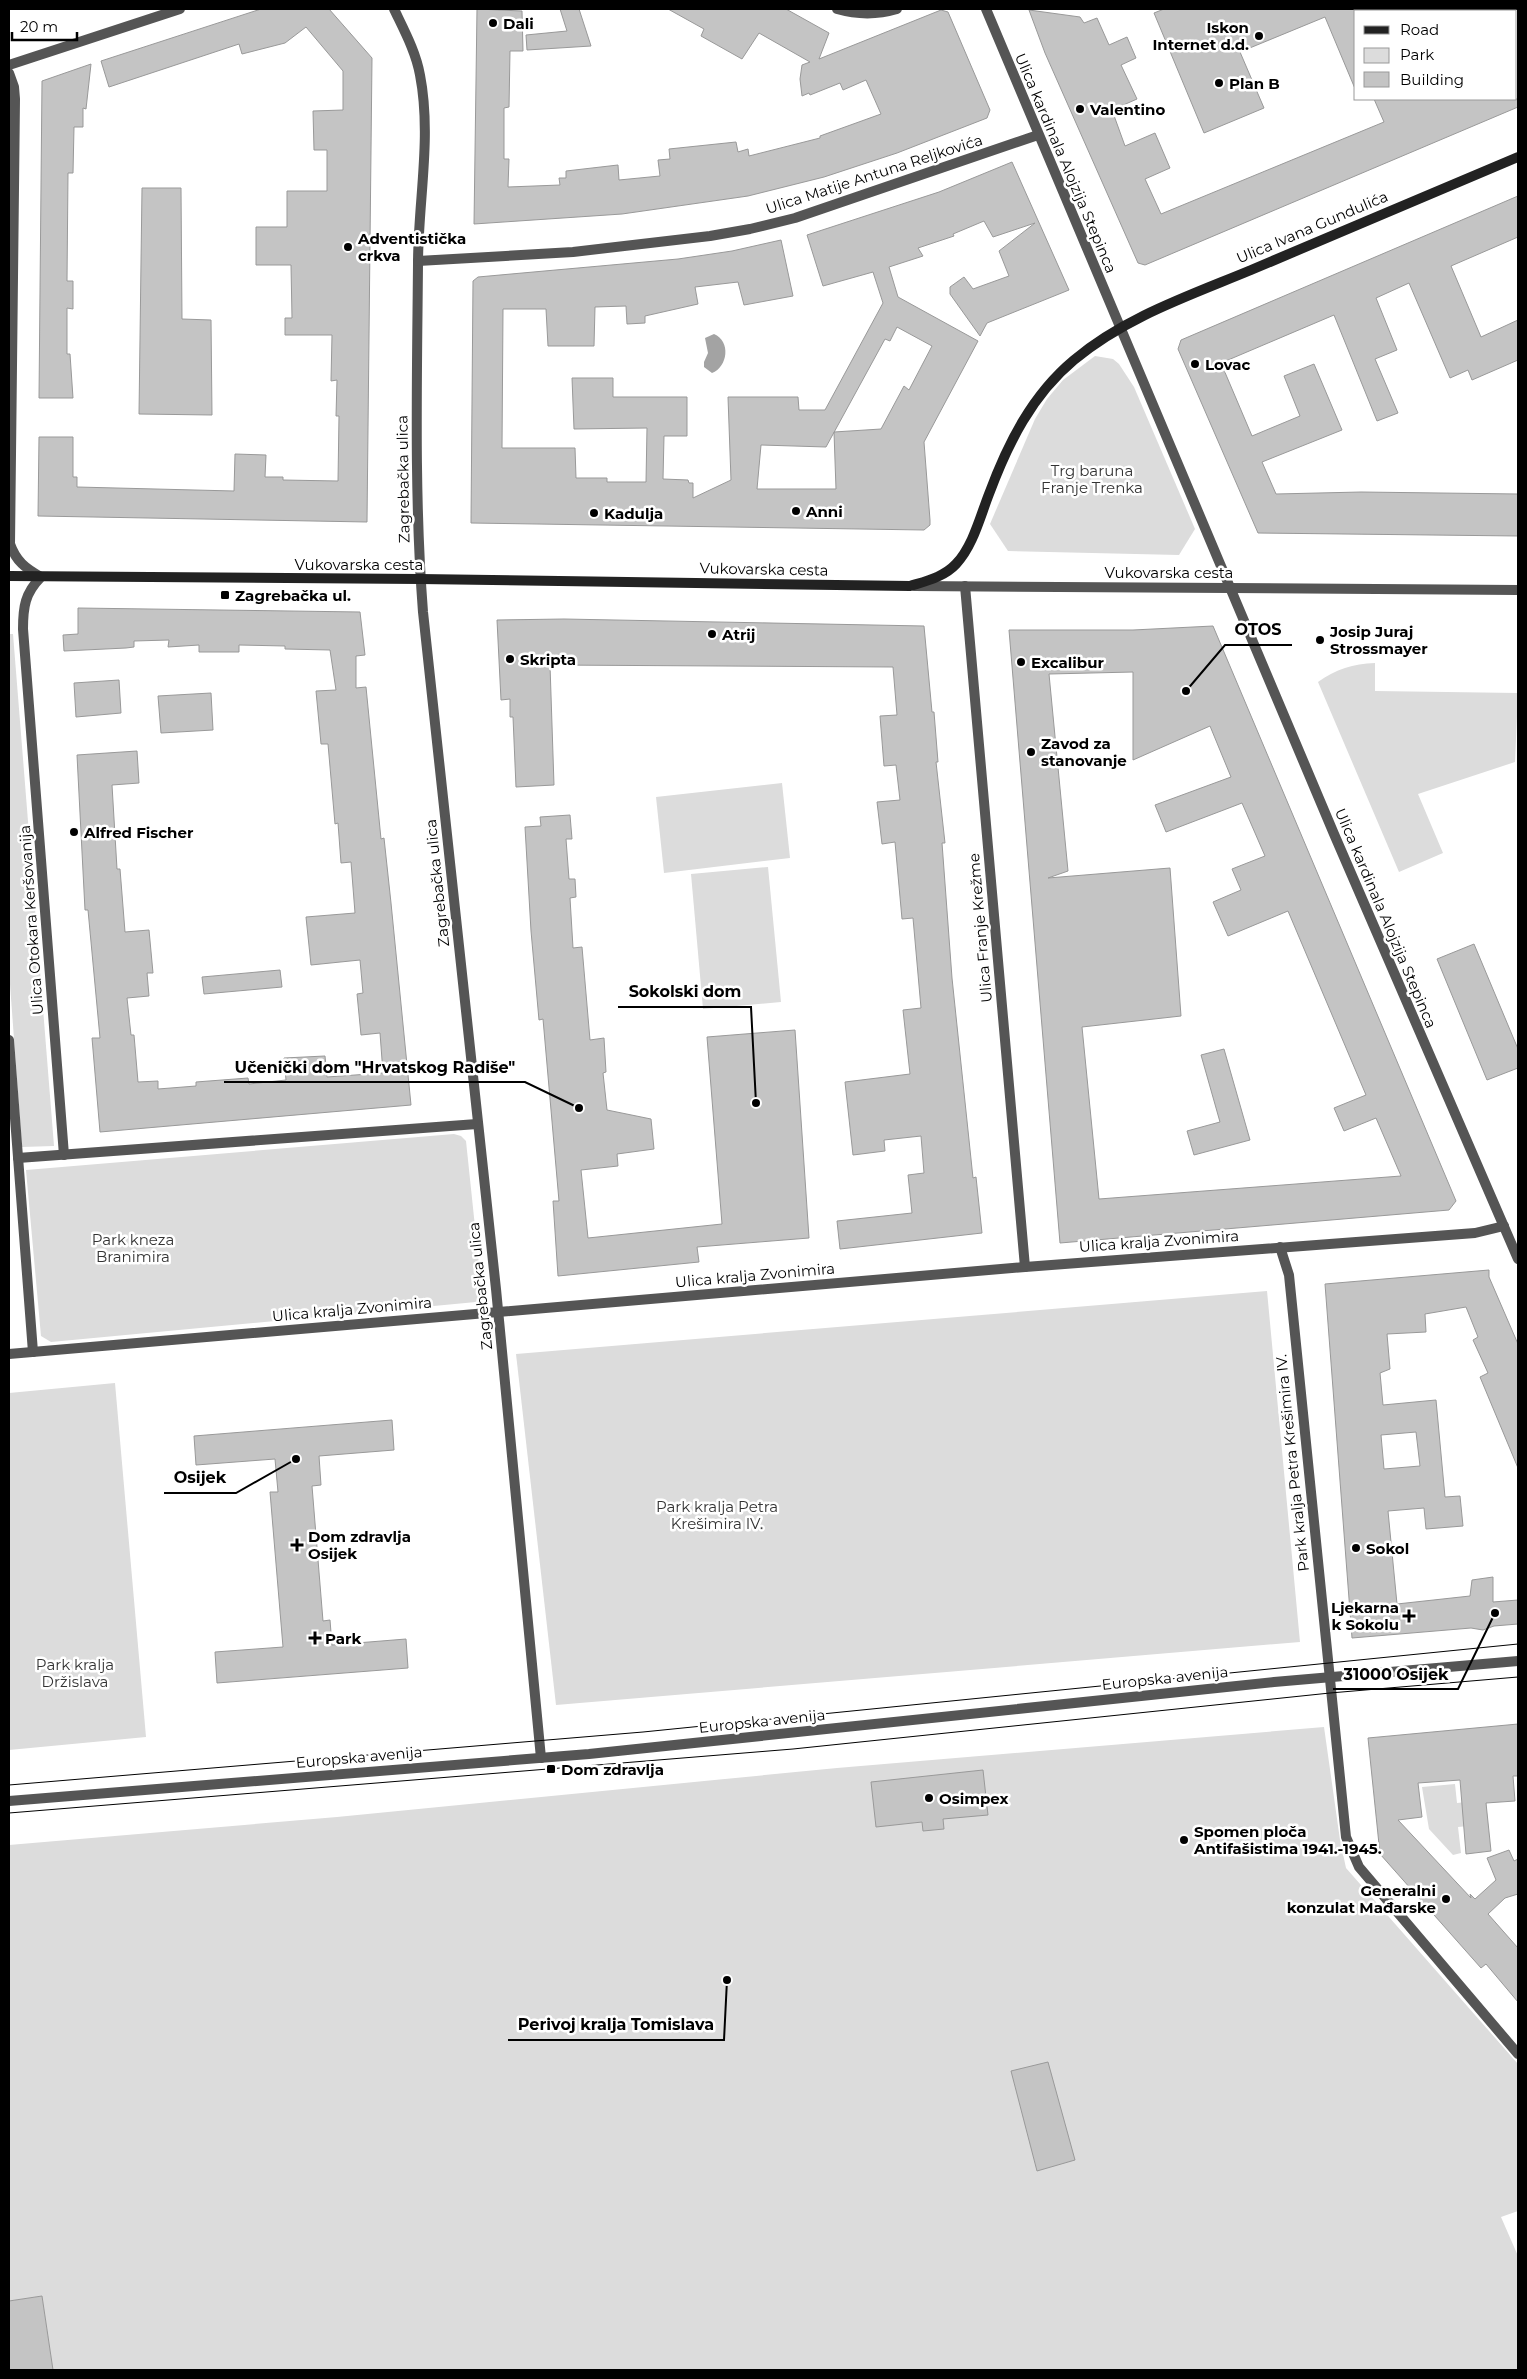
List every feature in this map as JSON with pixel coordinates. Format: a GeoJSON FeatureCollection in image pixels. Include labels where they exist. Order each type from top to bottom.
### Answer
{"type":"FeatureCollection","features":[{"type":"Feature","properties":{"kind":"main road","name":"Ulica Ivana Gundulića"},"geometry":{"type":"LineString","coordinates":[[910,586],[944,573],[958,561],[968,547],[1019,426],[1037,398],[1054,378],[1075,359],[1119,328],[1152,311],[1518,157]]}},
{"type":"Feature","properties":{"kind":"main road","name":"Vukovarska cesta"},"geometry":{"type":"LineString","coordinates":[[9,576],[420,579],[910,586]]}},
{"type":"Feature","properties":{"kind":"street"},"geometry":{"type":"LineString","coordinates":[[9,66],[180,9]]}},
{"type":"Feature","properties":{"kind":"street","name":"Zagrebačka ulica"},"geometry":{"type":"LineString","coordinates":[[394,9],[413,51],[420,74],[424,99],[418,261],[418,524],[420,579],[498,1312],[541,1758]]}},
{"type":"Feature","properties":{"kind":"street"},"geometry":{"type":"LineString","coordinates":[[837,9],[852,13],[870,14],[897,9]]}},
{"type":"Feature","properties":{"kind":"street","name":"Ulica kardinala Alojzija Stepinca"},"geometry":{"type":"LineString","coordinates":[[986,9],[1119,328]]}},
{"type":"Feature","properties":{"kind":"street"},"geometry":{"type":"LineString","coordinates":[[9,73],[15,99],[10,544],[18,561],[25,568],[41,577]]}},
{"type":"Feature","properties":{"kind":"street","name":"Ulica Matije Antuna Reljkovića"},"geometry":{"type":"LineString","coordinates":[[418,261],[574,252],[710,236],[750,228],[795,218],[1038,135]]}},
{"type":"Feature","properties":{"kind":"street"},"geometry":{"type":"LineString","coordinates":[[1119,328],[1230,588]]}},
{"type":"Feature","properties":{"kind":"street","name":"Ulica Otokara Keršovanija"},"geometry":{"type":"LineString","coordinates":[[41,577],[31,588],[24,604],[23,629],[64,1155]]}},
{"type":"Feature","properties":{"kind":"street","name":"Vukovarska cesta"},"geometry":{"type":"LineString","coordinates":[[910,586],[1518,590]]}},
{"type":"Feature","properties":{"kind":"street","name":"Ulica Franje Krežme"},"geometry":{"type":"LineString","coordinates":[[965,586],[1025,1267]]}},
{"type":"Feature","properties":{"kind":"street","name":"Ulica kardinala Alojzija Stepinca"},"geometry":{"type":"LineString","coordinates":[[1230,588],[1452,1110],[1518,1259]]}},
{"type":"Feature","properties":{"kind":"street"},"geometry":{"type":"LineString","coordinates":[[9,1040],[33,1352]]}},
{"type":"Feature","properties":{"kind":"street"},"geometry":{"type":"LineString","coordinates":[[18,1158],[477,1124]]}},
{"type":"Feature","properties":{"kind":"street","name":"Ulica kralja Zvonimira"},"geometry":{"type":"LineString","coordinates":[[9,1354],[1025,1267],[1475,1233],[1504,1226]]}},
{"type":"Feature","properties":{"kind":"street","name":"Park kralja Petra Krešimira IV."},"geometry":{"type":"LineString","coordinates":[[1280,1247],[1289,1275],[1343,1825],[1353,1857],[1359,1867],[1518,2054]]}},
{"type":"Feature","properties":{"kind":"street","name":"Europska avenija"},"geometry":{"type":"LineString","coordinates":[[9,1801],[541,1758],[792,1734],[1328,1677],[1518,1661]]}},
{"type":"Feature","properties":{"kind":"green space","name":"Trg baruna Franje Trenka"},"geometry":{"type":"Polygon","coordinates":[[[1095,356],[1113,359],[1119,364],[1134,387],[1195,529],[1179,555],[1008,551],[990,524],[1035,419],[1047,399],[1063,380],[1095,356]]]}},
{"type":"Feature","properties":{"kind":"green space"},"geometry":{"type":"Polygon","coordinates":[[[9,634],[13,634],[54,1146],[22,1147],[9,971],[9,634]]]}},
{"type":"Feature","properties":{"kind":"green space"},"geometry":{"type":"Polygon","coordinates":[[[1375,663],[1375,691],[1518,693],[1515,762],[1418,794],[1443,853],[1399,872],[1318,682],[1345,668],[1375,663]]]}},
{"type":"Feature","properties":{"kind":"green space"},"geometry":{"type":"Polygon","coordinates":[[[782,783],[790,858],[664,873],[656,797],[782,783]]]}},
{"type":"Feature","properties":{"kind":"green space"},"geometry":{"type":"Polygon","coordinates":[[[768,867],[781,1002],[703,1009],[691,874],[768,867]]]}},
{"type":"Feature","properties":{"kind":"green space","name":"Park kneza Branimira"},"geometry":{"type":"Polygon","coordinates":[[[454,1134],[461,1136],[466,1141],[481,1284],[480,1294],[476,1302],[51,1342],[41,1336],[26,1170],[454,1134]]]}},
{"type":"Feature","properties":{"kind":"green space","name":"Park kralja Petra Krešimira IV."},"geometry":{"type":"Polygon","coordinates":[[[1267,1291],[1300,1642],[556,1705],[516,1354],[1267,1291]]]}},
{"type":"Feature","properties":{"kind":"green space","name":"Park kralja Držislava"},"geometry":{"type":"Polygon","coordinates":[[[115,1383],[146,1737],[9,1750],[9,1393],[115,1383]]]}},
{"type":"Feature","properties":{"kind":"green space"},"geometry":{"type":"Polygon","coordinates":[[[1324,1727],[1340,1840],[1346,1868],[1518,2064],[1518,2211],[1501,2217],[1518,2256],[1518,2370],[53,2370],[42,2296],[9,2301],[9,1845],[337,1817],[837,1768],[1324,1727]]]}},
{"type":"Feature","properties":{"kind":"green space"},"geometry":{"type":"Polygon","coordinates":[[[1455,1784],[1457,1803],[1486,1800],[1488,1824],[1458,1827],[1461,1853],[1453,1855],[1429,1829],[1422,1787],[1455,1784]]]}},
{"type":"Feature","properties":{"kind":"shaded area"},"geometry":{"type":"Polygon","coordinates":[[[714,334],[723,342],[725,354],[721,365],[712,373],[704,367],[708,353],[705,338],[714,334]]]}},
{"type":"Feature","properties":{"kind":"building"},"geometry":{"type":"Polygon","coordinates":[[[261,9],[329,9],[372,58],[367,522],[38,516],[39,437],[73,437],[73,477],[77,477],[77,487],[234,491],[235,454],[266,455],[265,477],[283,477],[283,480],[338,481],[339,416],[336,416],[337,380],[331,381],[332,335],[285,335],[285,318],[292,318],[291,265],[256,265],[256,227],[287,227],[287,191],[327,191],[327,150],[314,150],[313,111],[343,110],[343,71],[306,27],[285,43],[242,54],[239,44],[109,87],[101,61],[261,9]]]}},
{"type":"Feature","properties":{"kind":"building"},"geometry":{"type":"Polygon","coordinates":[[[477,9],[522,11],[523,51],[510,51],[509,107],[504,108],[504,159],[509,159],[508,187],[560,185],[559,178],[566,178],[566,171],[618,165],[619,180],[660,176],[658,160],[670,159],[669,149],[736,142],[738,152],[748,149],[749,156],[820,138],[820,136],[881,114],[866,80],[843,90],[840,83],[810,95],[809,93],[802,96],[800,79],[802,65],[810,62],[759,33],[742,59],[701,36],[704,29],[668,9],[786,9],[829,33],[819,59],[941,10],[948,12],[990,110],[987,118],[897,153],[824,177],[748,196],[622,214],[474,224],[477,9]]]}},
{"type":"Feature","properties":{"kind":"building"},"geometry":{"type":"Polygon","coordinates":[[[560,9],[579,9],[591,46],[527,50],[526,35],[567,31],[560,9]]]}},
{"type":"Feature","properties":{"kind":"building","name":"Plan B"},"geometry":{"type":"Polygon","coordinates":[[[1164,9],[1356,9],[1354,10],[1354,86],[1325,17],[1240,52],[1264,108],[1204,133],[1154,13],[1164,9]]]}},
{"type":"Feature","properties":{"kind":"building"},"geometry":{"type":"Polygon","coordinates":[[[1029,10],[1080,17],[1084,23],[1097,18],[1109,45],[1127,37],[1136,58],[1121,65],[1137,99],[1112,110],[1125,146],[1155,133],[1170,168],[1145,179],[1161,214],[1384,122],[1374,100],[1518,99],[1518,107],[1145,265],[1138,263],[1045,53],[1029,10]]]}},
{"type":"Feature","properties":{"kind":"building"},"geometry":{"type":"Polygon","coordinates":[[[91,64],[86,109],[83,108],[83,127],[74,127],[73,173],[68,173],[67,281],[73,281],[73,309],[67,308],[67,354],[70,354],[73,398],[39,398],[42,81],[91,64]]]}},
{"type":"Feature","properties":{"kind":"building"},"geometry":{"type":"Polygon","coordinates":[[[1012,162],[1069,290],[987,323],[980,336],[950,294],[950,287],[964,277],[973,289],[1009,276],[999,251],[1035,223],[993,237],[984,221],[953,234],[954,236],[918,248],[923,256],[889,267],[898,297],[978,341],[924,442],[930,525],[924,530],[471,523],[473,281],[478,277],[678,259],[732,251],[781,240],[793,296],[744,305],[738,282],[695,287],[698,304],[645,316],[645,323],[627,324],[626,306],[595,307],[594,346],[548,346],[546,309],[503,309],[502,448],[575,448],[576,478],[607,478],[607,482],[646,482],[647,428],[574,429],[572,378],[613,378],[613,397],[687,397],[687,436],[664,436],[663,479],[688,480],[689,483],[693,483],[693,498],[731,480],[728,397],[798,397],[799,410],[825,410],[883,303],[873,272],[823,286],[807,235],[939,192],[1012,162]],[[897,327],[890,341],[885,339],[834,432],[881,429],[904,386],[909,390],[932,346],[897,327]],[[834,432],[826,447],[761,445],[757,489],[836,489],[834,432]]]}},
{"type":"Feature","properties":{"kind":"building"},"geometry":{"type":"Polygon","coordinates":[[[142,188],[181,188],[182,319],[211,320],[212,415],[139,414],[142,188]]]}},
{"type":"Feature","properties":{"kind":"building"},"geometry":{"type":"Polygon","coordinates":[[[1518,196],[1518,237],[1451,266],[1481,337],[1518,320],[1518,360],[1472,380],[1468,370],[1450,378],[1409,283],[1376,298],[1397,350],[1375,359],[1398,413],[1377,421],[1334,315],[1221,363],[1252,436],[1300,416],[1284,376],[1314,364],[1342,430],[1262,462],[1276,494],[1361,492],[1518,494],[1518,536],[1258,533],[1178,349],[1181,340],[1518,196]]]}},
{"type":"Feature","properties":{"kind":"building"},"geometry":{"type":"Polygon","coordinates":[[[78,608],[360,612],[365,655],[356,656],[356,688],[366,687],[381,839],[384,838],[391,903],[411,1105],[100,1132],[92,1038],[100,1038],[88,910],[85,910],[77,755],[137,751],[139,783],[112,785],[117,869],[120,869],[125,932],[149,930],[153,973],[147,973],[149,996],[127,998],[131,1035],[134,1035],[138,1082],[158,1081],[158,1089],[196,1086],[196,1082],[248,1078],[249,1084],[286,1080],[284,1058],[325,1056],[327,1077],[383,1073],[380,1033],[361,1035],[357,994],[363,993],[360,960],[311,965],[306,917],[355,913],[351,862],[341,863],[338,823],[335,824],[328,744],[321,744],[316,691],[336,690],[330,650],[285,649],[285,646],[239,645],[239,652],[199,652],[199,645],[168,647],[169,640],[134,641],[134,647],[126,648],[64,651],[63,635],[78,634],[78,608]]]}},
{"type":"Feature","properties":{"kind":"building"},"geometry":{"type":"Polygon","coordinates":[[[564,619],[924,626],[932,712],[934,712],[938,762],[936,762],[945,843],[942,843],[952,978],[973,1178],[976,1177],[982,1233],[840,1249],[837,1221],[912,1213],[908,1175],[924,1173],[921,1136],[884,1140],[885,1151],[853,1155],[845,1082],[910,1074],[903,1010],[921,1008],[913,918],[902,919],[895,842],[882,844],[877,802],[900,800],[896,765],[884,766],[880,716],[897,715],[893,667],[550,665],[554,785],[516,787],[513,717],[510,717],[510,699],[501,700],[497,620],[564,619]]]}},
{"type":"Feature","properties":{"kind":"building"},"geometry":{"type":"Polygon","coordinates":[[[1213,626],[1456,1201],[1449,1210],[1060,1243],[1009,630],[1133,630],[1213,626]],[[1133,672],[1049,674],[1068,871],[1048,878],[1170,868],[1181,1016],[1082,1027],[1099,1199],[1401,1176],[1376,1118],[1344,1131],[1334,1108],[1366,1095],[1288,911],[1228,936],[1213,902],[1241,890],[1232,869],[1265,856],[1242,803],[1166,832],[1155,805],[1231,777],[1210,726],[1133,760],[1133,672]]]}},
{"type":"Feature","properties":{"kind":"building"},"geometry":{"type":"Polygon","coordinates":[[[119,680],[121,713],[76,717],[74,683],[119,680]]]}},
{"type":"Feature","properties":{"kind":"building"},"geometry":{"type":"Polygon","coordinates":[[[211,693],[213,730],[161,733],[158,696],[211,693]]]}},
{"type":"Feature","properties":{"kind":"building"},"geometry":{"type":"Polygon","coordinates":[[[570,815],[572,839],[566,839],[569,879],[575,879],[576,897],[570,898],[573,948],[582,947],[590,1040],[604,1038],[606,1072],[603,1073],[607,1110],[651,1119],[654,1149],[617,1154],[618,1166],[581,1170],[588,1238],[722,1224],[707,1037],[795,1030],[809,1238],[697,1247],[699,1262],[558,1276],[553,1201],[559,1201],[543,1019],[539,1020],[531,931],[525,827],[541,826],[540,817],[570,815]]]}},
{"type":"Feature","properties":{"kind":"building"},"geometry":{"type":"Polygon","coordinates":[[[1474,944],[1518,1049],[1518,1068],[1487,1080],[1437,959],[1474,944]]]}},
{"type":"Feature","properties":{"kind":"building"},"geometry":{"type":"Polygon","coordinates":[[[280,970],[282,987],[204,994],[202,977],[280,970]]]}},
{"type":"Feature","properties":{"kind":"building"},"geometry":{"type":"Polygon","coordinates":[[[1224,1049],[1250,1140],[1194,1155],[1187,1131],[1220,1122],[1201,1055],[1224,1049]]]}},
{"type":"Feature","properties":{"kind":"building"},"geometry":{"type":"Polygon","coordinates":[[[1489,1270],[1489,1277],[1518,1344],[1518,1468],[1480,1377],[1488,1373],[1473,1340],[1478,1337],[1466,1307],[1425,1314],[1426,1332],[1387,1334],[1390,1369],[1380,1373],[1383,1405],[1436,1400],[1445,1497],[1460,1496],[1463,1526],[1426,1529],[1424,1508],[1388,1511],[1397,1604],[1470,1596],[1472,1580],[1493,1577],[1493,1602],[1518,1600],[1518,1624],[1494,1626],[1483,1630],[1471,1628],[1352,1638],[1325,1284],[1489,1270]],[[1416,1432],[1381,1435],[1384,1469],[1420,1466],[1416,1432]]]}},
{"type":"Feature","properties":{"kind":"building"},"geometry":{"type":"Polygon","coordinates":[[[392,1420],[394,1450],[319,1456],[321,1485],[312,1486],[323,1621],[330,1620],[332,1645],[406,1639],[408,1668],[217,1683],[215,1652],[283,1647],[270,1492],[278,1492],[275,1459],[196,1465],[194,1436],[392,1420]]]}},
{"type":"Feature","properties":{"kind":"building"},"geometry":{"type":"Polygon","coordinates":[[[1518,1724],[1518,1776],[1513,1776],[1515,1801],[1486,1803],[1491,1851],[1466,1854],[1460,1780],[1418,1783],[1422,1817],[1398,1820],[1471,1898],[1470,1894],[1475,1899],[1496,1880],[1487,1858],[1509,1850],[1514,1861],[1518,1859],[1518,1894],[1505,1898],[1488,1914],[1518,1948],[1518,2002],[1486,1964],[1481,1968],[1380,1854],[1368,1738],[1518,1724]]]}},
{"type":"Feature","properties":{"kind":"building","name":"Osimpex"},"geometry":{"type":"Polygon","coordinates":[[[983,1770],[988,1815],[943,1819],[944,1829],[923,1831],[922,1822],[876,1827],[871,1782],[983,1770]]]}},
{"type":"Feature","properties":{"kind":"building"},"geometry":{"type":"Polygon","coordinates":[[[1048,2062],[1075,2160],[1037,2171],[1011,2071],[1048,2062]]]}},
{"type":"Feature","properties":{"kind":"building"},"geometry":{"type":"Polygon","coordinates":[[[42,2296],[53,2370],[9,2370],[9,2301],[42,2296]]]}},
{"type":"Feature","properties":{"kind":"tram line"},"geometry":{"type":"LineString","coordinates":[[9,1785],[643,1732],[1518,1644]]}},
{"type":"Feature","properties":{"kind":"tram line"},"geometry":{"type":"LineString","coordinates":[[9,1813],[793,1749],[1330,1693],[1518,1677]]}},
{"type":"Feature","properties":{"kind":"place","name":"Dali"},"geometry":{"type":"Point","coordinates":[493,23]}},
{"type":"Feature","properties":{"kind":"place","name":"Iskon Internet d.d."},"geometry":{"type":"Point","coordinates":[1259,36]}},
{"type":"Feature","properties":{"kind":"place","name":"Plan B"},"geometry":{"type":"Point","coordinates":[1219,83]}},
{"type":"Feature","properties":{"kind":"place","name":"Valentino"},"geometry":{"type":"Point","coordinates":[1080,109]}},
{"type":"Feature","properties":{"kind":"place","name":"Adventistička crkva"},"geometry":{"type":"Point","coordinates":[348,247]}},
{"type":"Feature","properties":{"kind":"place","name":"Lovac"},"geometry":{"type":"Point","coordinates":[1195,364]}},
{"type":"Feature","properties":{"kind":"place","name":"Anni"},"geometry":{"type":"Point","coordinates":[796,511]}},
{"type":"Feature","properties":{"kind":"place","name":"Kadulja"},"geometry":{"type":"Point","coordinates":[594,513]}},
{"type":"Feature","properties":{"kind":"place","name":"Zagrebačka ul."},"geometry":{"type":"Point","coordinates":[225,595]}},
{"type":"Feature","properties":{"kind":"place","name":"Atrij"},"geometry":{"type":"Point","coordinates":[712,634]}},
{"type":"Feature","properties":{"kind":"place","name":"Josip Juraj Strossmayer"},"geometry":{"type":"Point","coordinates":[1320,640]}},
{"type":"Feature","properties":{"kind":"place","name":"Skripta"},"geometry":{"type":"Point","coordinates":[510,659]}},
{"type":"Feature","properties":{"kind":"place","name":"Excalibur"},"geometry":{"type":"Point","coordinates":[1021,662]}},
{"type":"Feature","properties":{"kind":"place","name":"OTOS"},"geometry":{"type":"Point","coordinates":[1186,691]}},
{"type":"Feature","properties":{"kind":"place","name":"Zavod za stanovanje"},"geometry":{"type":"Point","coordinates":[1031,752]}},
{"type":"Feature","properties":{"kind":"place","name":"Alfred Fischer"},"geometry":{"type":"Point","coordinates":[74,832]}},
{"type":"Feature","properties":{"kind":"place","name":"Sokolski dom"},"geometry":{"type":"Point","coordinates":[756,1103]}},
{"type":"Feature","properties":{"kind":"place","name":"Učenički dom \"Hrvatskog Radiše\""},"geometry":{"type":"Point","coordinates":[579,1108]}},
{"type":"Feature","properties":{"kind":"place","name":"Osijek"},"geometry":{"type":"Point","coordinates":[296,1459]}},
{"type":"Feature","properties":{"kind":"place","name":"Dom zdravlja Osijek"},"geometry":{"type":"Point","coordinates":[297,1545]}},
{"type":"Feature","properties":{"kind":"place","name":"Sokol"},"geometry":{"type":"Point","coordinates":[1356,1548]}},
{"type":"Feature","properties":{"kind":"place","name":"31000 Osijek"},"geometry":{"type":"Point","coordinates":[1495,1613]}},
{"type":"Feature","properties":{"kind":"place","name":"Ljekarna k Sokolu"},"geometry":{"type":"Point","coordinates":[1409,1616]}},
{"type":"Feature","properties":{"kind":"place","name":"Park"},"geometry":{"type":"Point","coordinates":[315,1638]}},
{"type":"Feature","properties":{"kind":"place","name":"Dom zdravlja"},"geometry":{"type":"Point","coordinates":[551,1769]}},
{"type":"Feature","properties":{"kind":"place","name":"Osimpex"},"geometry":{"type":"Point","coordinates":[929,1798]}},
{"type":"Feature","properties":{"kind":"place","name":"Spomen ploča Antifašistima 1941.-1945."},"geometry":{"type":"Point","coordinates":[1184,1840]}},
{"type":"Feature","properties":{"kind":"place","name":"Generalni konzulat Mađarske"},"geometry":{"type":"Point","coordinates":[1446,1899]}},
{"type":"Feature","properties":{"kind":"place","name":"Perivoj kralja Tomislava"},"geometry":{"type":"Point","coordinates":[727,1980]}}]}
